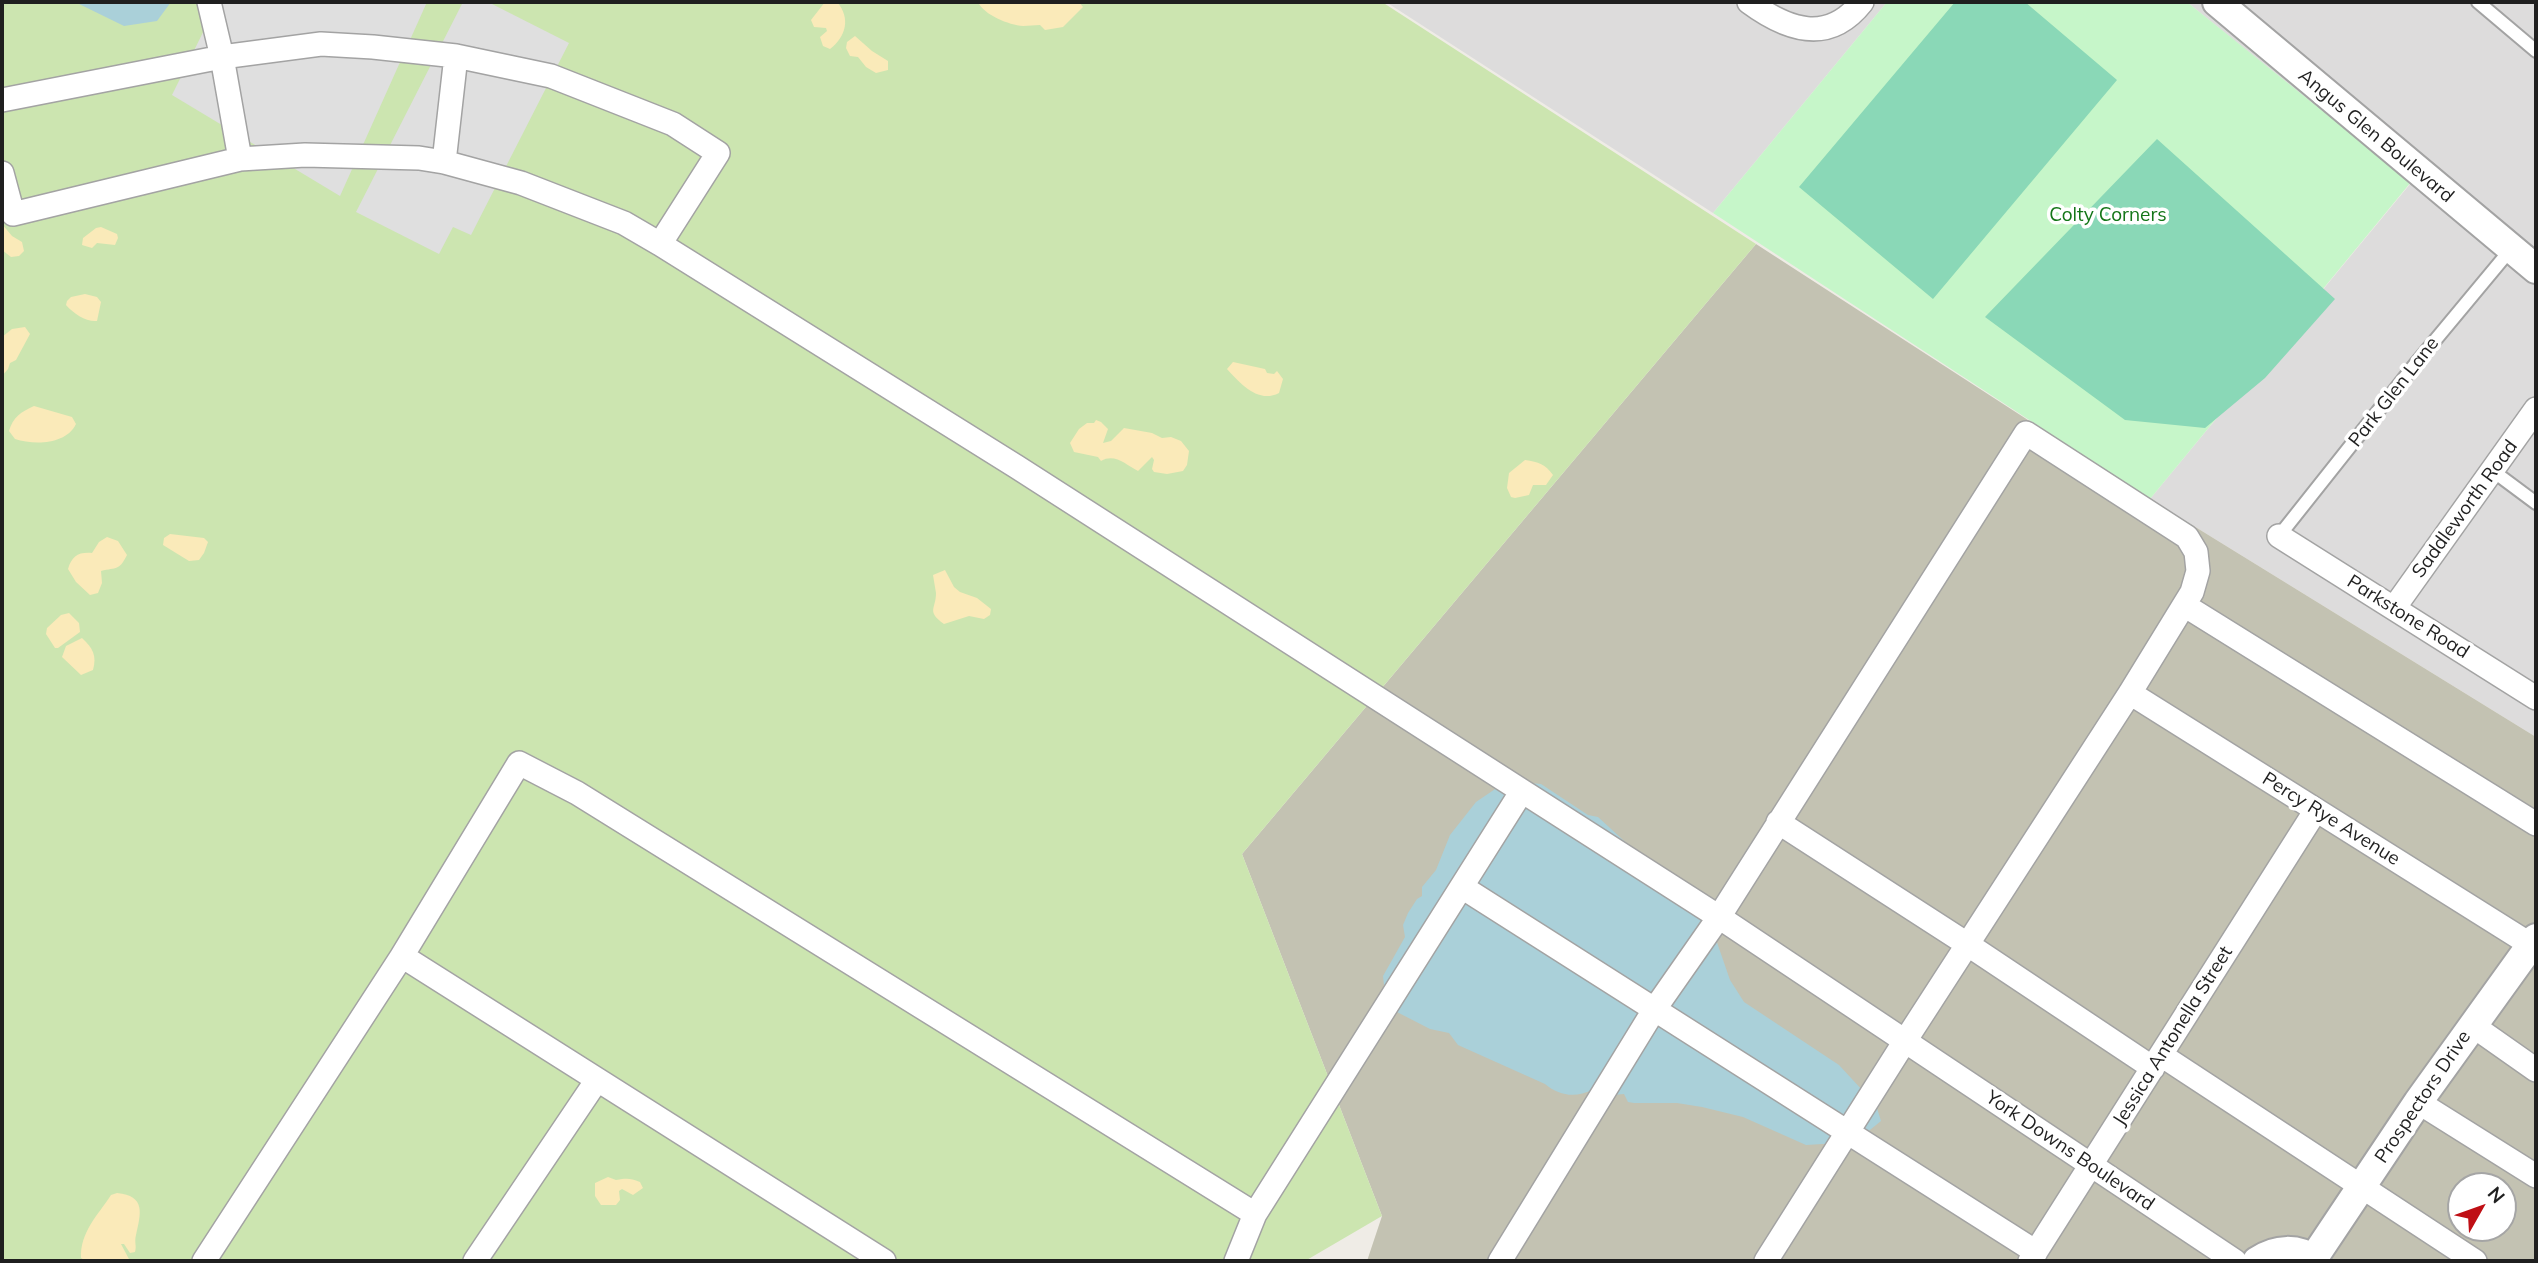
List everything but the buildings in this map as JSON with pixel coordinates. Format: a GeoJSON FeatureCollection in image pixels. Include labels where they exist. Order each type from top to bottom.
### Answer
{"type":"FeatureCollection","features":[{"type":"Feature","properties":{"kind":"street"},"geometry":{"type":"LineString","coordinates":[[209,2],[240,159]]}},
{"type":"Feature","properties":{"kind":"street"},"geometry":{"type":"LineString","coordinates":[[1749,2],[1765,14],[1791,27],[1817,30],[1833,25],[1854,12],[1862,2]]}},
{"type":"Feature","properties":{"kind":"street","name":"Angus Glen Boulevard"},"geometry":{"type":"LineString","coordinates":[[2217,2],[2536,270]]}},
{"type":"Feature","properties":{"kind":"street"},"geometry":{"type":"LineString","coordinates":[[2,100],[222,57],[321,44],[456,56],[551,76],[673,124],[718,152],[660,244]]}},
{"type":"Feature","properties":{"kind":"street"},"geometry":{"type":"LineString","coordinates":[[444,162],[456,56]]}},
{"type":"Feature","properties":{"kind":"street","name":"York Downs Boulevard"},"geometry":{"type":"LineString","coordinates":[[2,173],[13,214],[240,159],[305,155],[419,158],[521,183],[624,223],[1017,467],[1719,917],[2235,1261]]}},
{"type":"Feature","properties":{"kind":"street","name":"Saddleworth Road"},"geometry":{"type":"LineString","coordinates":[[2394,608],[2536,409]]}},
{"type":"Feature","properties":{"kind":"street"},"geometry":{"type":"LineString","coordinates":[[1500,1261],[1654,1010],[1719,917],[2026,433],[2188,537],[2196,552],[2198,571],[2192,592],[1766,1261]]}},
{"type":"Feature","properties":{"kind":"street","name":"Parkstone Road"},"geometry":{"type":"LineString","coordinates":[[2279,536],[2536,698]]}},
{"type":"Feature","properties":{"kind":"street"},"geometry":{"type":"LineString","coordinates":[[2184,605],[2536,824]]}},
{"type":"Feature","properties":{"kind":"street","name":"Percy Rye Avenue"},"geometry":{"type":"LineString","coordinates":[[2130,693],[2535,944]]}},
{"type":"Feature","properties":{"kind":"street"},"geometry":{"type":"LineString","coordinates":[[204,1261],[402,956],[519,763],[577,793],[1255,1214]]}},
{"type":"Feature","properties":{"kind":"street"},"geometry":{"type":"LineString","coordinates":[[1236,1261],[1255,1214],[1522,791]]}},
{"type":"Feature","properties":{"kind":"street","name":"Jessica Antonella Street"},"geometry":{"type":"LineString","coordinates":[[2033,1257],[2316,810]]}},
{"type":"Feature","properties":{"kind":"street"},"geometry":{"type":"LineString","coordinates":[[1777,822],[1967,944],[2361,1187],[2475,1261]]}},
{"type":"Feature","properties":{"kind":"street"},"geometry":{"type":"LineString","coordinates":[[1462,887],[1847,1133],[2033,1257]]}},
{"type":"Feature","properties":{"kind":"street","name":"Prospectors Drive"},"geometry":{"type":"LineString","coordinates":[[2315,1260],[2418,1102],[2472,1025],[2535,944]]}},
{"type":"Feature","properties":{"kind":"street"},"geometry":{"type":"LineString","coordinates":[[402,956],[884,1261]]}},
{"type":"Feature","properties":{"kind":"street"},"geometry":{"type":"LineString","coordinates":[[2472,1025],[2536,1070]]}},
{"type":"Feature","properties":{"kind":"street"},"geometry":{"type":"LineString","coordinates":[[475,1261],[597,1080]]}},
{"type":"Feature","properties":{"kind":"street"},"geometry":{"type":"LineString","coordinates":[[2418,1102],[2536,1176]]}},
{"type":"Feature","properties":{"kind":"street"},"geometry":{"type":"LineString","coordinates":[[2257,1261],[2272,1253],[2286,1250],[2300,1252],[2315,1260]]}},
{"type":"Feature","properties":{"kind":"lane"},"geometry":{"type":"LineString","coordinates":[[2478,2],[2536,51]]}},
{"type":"Feature","properties":{"kind":"lane","name":"Park Glen Lane"},"geometry":{"type":"LineString","coordinates":[[2279,536],[2511,249]]}},
{"type":"Feature","properties":{"kind":"lane"},"geometry":{"type":"LineString","coordinates":[[2493,471],[2536,503]]}},
{"type":"Feature","properties":{"kind":"shaded area"},"geometry":{"type":"Polygon","coordinates":[[[218,2],[427,2],[340,196],[172,95],[218,2]]]}},
{"type":"Feature","properties":{"kind":"shaded area"},"geometry":{"type":"Polygon","coordinates":[[[463,2],[488,2],[569,43],[471,235],[453,227],[439,254],[356,212],[463,2]]]}},
{"type":"Feature","properties":{"kind":"shaded area"},"geometry":{"type":"Polygon","coordinates":[[[1386,2],[1887,2],[1713,213],[1386,2]]]}},
{"type":"Feature","properties":{"kind":"shaded area"},"geometry":{"type":"Polygon","coordinates":[[[2187,2],[2536,2],[2536,737],[2150,499],[2411,183],[2187,2]]]}},
{"type":"Feature","properties":{"kind":"shaded area"},"geometry":{"type":"Polygon","coordinates":[[[1756,244],[2150,499],[2536,737],[2536,1261],[1367,1261],[1382,1216],[1242,854],[1756,244]]]}},
{"type":"Feature","properties":{"kind":"green space"},"geometry":{"type":"Polygon","coordinates":[[[2,2],[1382,2],[1756,244],[1242,854],[1382,1216],[1305,1261],[2,1261],[2,2]]]}},
{"type":"Feature","properties":{"kind":"green space","name":"Colty Corners"},"geometry":{"type":"Polygon","coordinates":[[[1887,2],[2187,2],[2411,182],[2150,499],[1713,213],[1887,2]]]}},
{"type":"Feature","properties":{"kind":"green space"},"geometry":{"type":"Polygon","coordinates":[[[1955,2],[2025,2],[2117,80],[1933,299],[1799,187],[1955,2]]]}},
{"type":"Feature","properties":{"kind":"green space"},"geometry":{"type":"Polygon","coordinates":[[[2157,139],[2335,299],[2265,378],[2205,428],[2125,420],[1985,317],[2157,139]]]}},
{"type":"Feature","properties":{"kind":"sand"},"geometry":{"type":"Polygon","coordinates":[[[825,2],[837,2],[845,21],[840,39],[830,49],[823,46],[820,37],[827,31],[826,28],[814,27],[811,20],[825,2]]]}},
{"type":"Feature","properties":{"kind":"sand"},"geometry":{"type":"Polygon","coordinates":[[[978,2],[1079,2],[1083,7],[1063,27],[1045,30],[1040,25],[1011,24],[991,15],[978,2]]]}},
{"type":"Feature","properties":{"kind":"sand"},"geometry":{"type":"Polygon","coordinates":[[[855,36],[888,61],[888,70],[876,73],[866,67],[858,57],[850,56],[846,48],[847,42],[855,36]]]}},
{"type":"Feature","properties":{"kind":"sand"},"geometry":{"type":"Polygon","coordinates":[[[2,224],[12,236],[22,242],[24,251],[19,256],[11,257],[2,250],[2,224]]]}},
{"type":"Feature","properties":{"kind":"sand"},"geometry":{"type":"Polygon","coordinates":[[[101,227],[117,234],[115,245],[97,243],[92,248],[82,245],[83,238],[101,227]]]}},
{"type":"Feature","properties":{"kind":"sand"},"geometry":{"type":"Polygon","coordinates":[[[85,294],[97,297],[101,302],[97,321],[80,317],[66,305],[71,297],[85,294]]]}},
{"type":"Feature","properties":{"kind":"sand"},"geometry":{"type":"Polygon","coordinates":[[[25,327],[30,334],[16,360],[10,363],[2,376],[2,337],[12,329],[25,327]]]}},
{"type":"Feature","properties":{"kind":"sand"},"geometry":{"type":"Polygon","coordinates":[[[1233,362],[1265,369],[1267,373],[1274,374],[1277,371],[1283,379],[1279,393],[1264,396],[1250,390],[1227,369],[1233,362]]]}},
{"type":"Feature","properties":{"kind":"sand"},"geometry":{"type":"Polygon","coordinates":[[[34,406],[72,417],[76,424],[65,436],[49,442],[15,439],[9,431],[13,422],[21,413],[34,406]]]}},
{"type":"Feature","properties":{"kind":"sand"},"geometry":{"type":"Polygon","coordinates":[[[1096,420],[1108,429],[1103,443],[1111,441],[1124,428],[1181,441],[1189,451],[1187,465],[1183,471],[1167,474],[1154,472],[1152,457],[1138,471],[1116,459],[1101,461],[1098,457],[1074,452],[1070,443],[1079,429],[1096,420]]]}},
{"type":"Feature","properties":{"kind":"sand"},"geometry":{"type":"Polygon","coordinates":[[[1525,460],[1541,464],[1553,475],[1546,485],[1533,485],[1529,495],[1511,497],[1507,488],[1509,473],[1525,460]]]}},
{"type":"Feature","properties":{"kind":"sand"},"geometry":{"type":"Polygon","coordinates":[[[170,534],[204,538],[208,542],[199,560],[189,561],[163,545],[164,538],[170,534]]]}},
{"type":"Feature","properties":{"kind":"sand"},"geometry":{"type":"Polygon","coordinates":[[[107,537],[118,541],[127,555],[119,566],[101,571],[102,583],[98,593],[90,595],[76,582],[68,569],[76,556],[92,553],[99,542],[107,537]]]}},
{"type":"Feature","properties":{"kind":"sand"},"geometry":{"type":"Polygon","coordinates":[[[945,570],[954,587],[977,598],[991,609],[990,615],[984,619],[969,616],[944,624],[938,620],[933,610],[936,593],[933,575],[945,570]]]}},
{"type":"Feature","properties":{"kind":"sand"},"geometry":{"type":"Polygon","coordinates":[[[69,613],[79,623],[80,632],[55,648],[46,634],[47,628],[61,615],[69,613]]]}},
{"type":"Feature","properties":{"kind":"sand"},"geometry":{"type":"Polygon","coordinates":[[[82,638],[91,649],[95,660],[93,670],[81,675],[62,657],[66,646],[82,638]]]}},
{"type":"Feature","properties":{"kind":"sand"},"geometry":{"type":"Polygon","coordinates":[[[608,1177],[634,1180],[640,1182],[643,1188],[633,1195],[622,1189],[619,1191],[620,1200],[616,1205],[601,1205],[595,1196],[595,1183],[608,1177]]]}},
{"type":"Feature","properties":{"kind":"sand"},"geometry":{"type":"Polygon","coordinates":[[[117,1193],[133,1198],[139,1207],[135,1252],[130,1253],[124,1244],[121,1244],[130,1261],[86,1261],[81,1258],[83,1240],[111,1195],[117,1193]]]}},
{"type":"Feature","properties":{"kind":"water"},"geometry":{"type":"Polygon","coordinates":[[[75,2],[171,2],[157,21],[124,26],[75,2]]]}},
{"type":"Feature","properties":{"kind":"water"},"geometry":{"type":"Polygon","coordinates":[[[1507,781],[1541,784],[1588,815],[1598,817],[1712,928],[1730,980],[1744,1002],[1839,1065],[1876,1105],[1881,1121],[1855,1142],[1806,1145],[1743,1117],[1702,1107],[1677,1103],[1634,1103],[1628,1102],[1624,1094],[1601,1096],[1592,1090],[1580,1094],[1562,1093],[1458,1045],[1449,1033],[1430,1029],[1395,1011],[1385,994],[1383,976],[1405,937],[1403,925],[1408,913],[1422,896],[1422,887],[1436,870],[1450,835],[1476,802],[1507,781]]]}}]}
